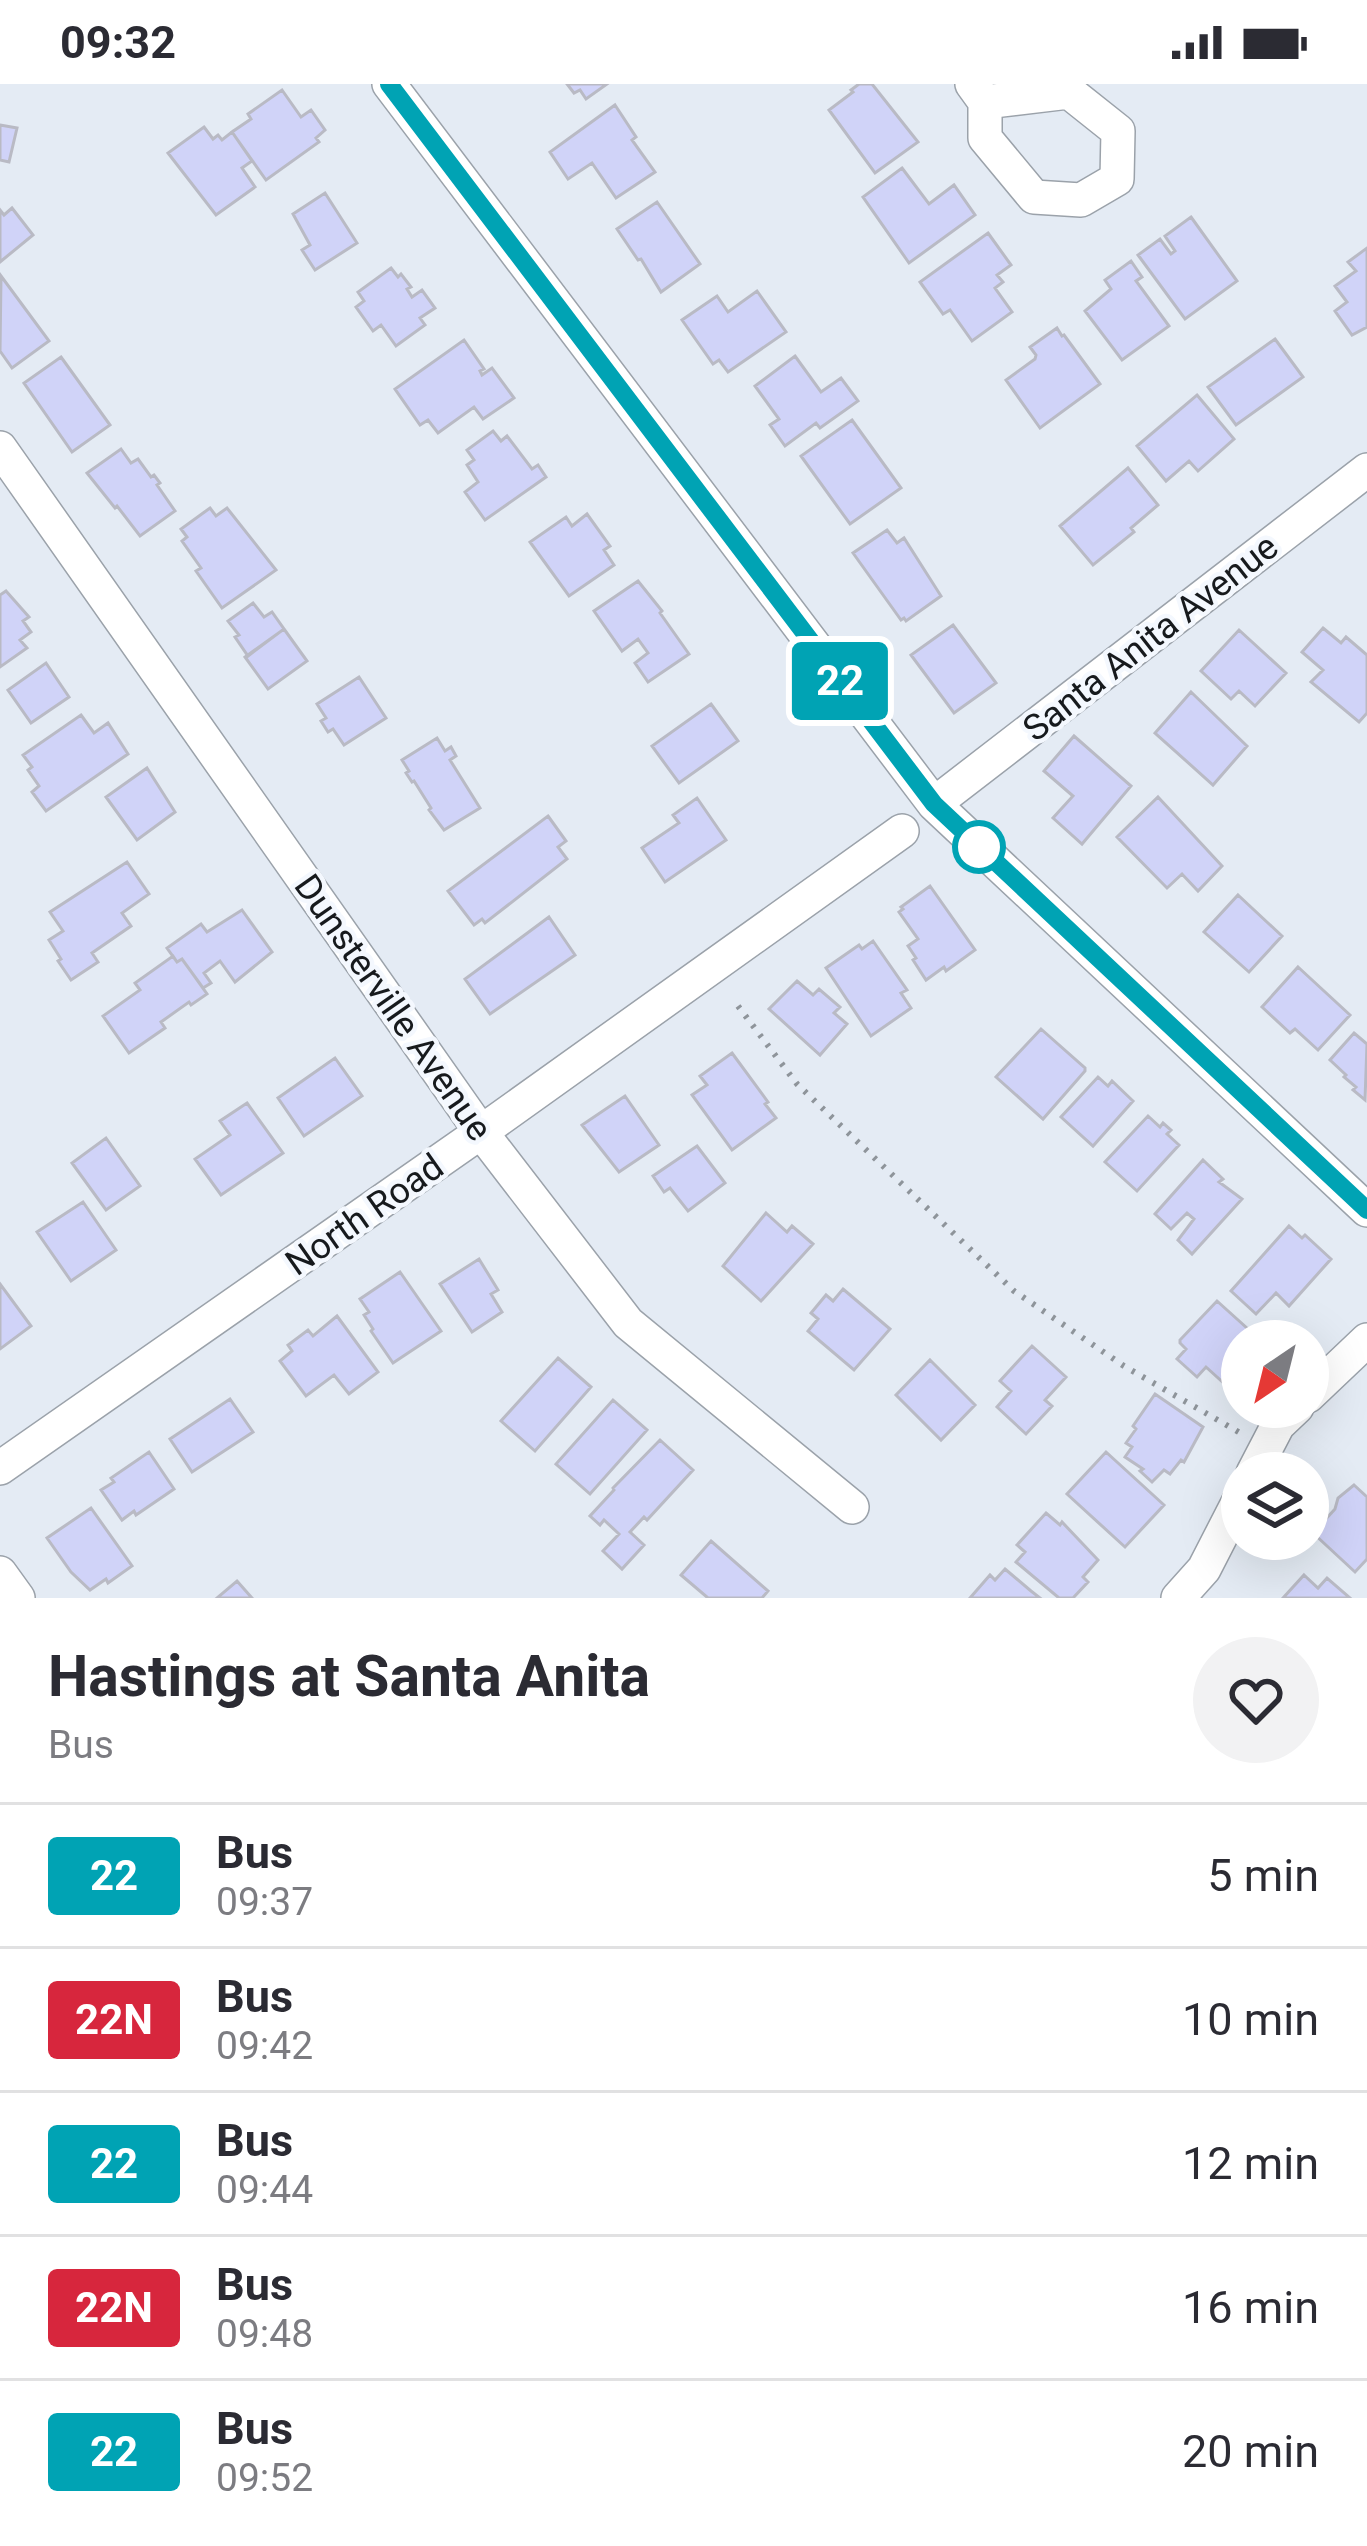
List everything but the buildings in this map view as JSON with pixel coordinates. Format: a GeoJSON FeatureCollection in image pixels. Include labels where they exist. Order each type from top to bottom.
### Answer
{"type":"FeatureCollection","features":[{"type":"Feature","properties":{"kind":"street"},"geometry":{"type":"LineString","coordinates":[[388,84],[934,804],[1367,1210]]}},
{"type":"Feature","properties":{"kind":"street","name":"Dunsterville Avenue"},"geometry":{"type":"LineString","coordinates":[[0,448],[482,1132],[628,1323],[852,1508]]}},
{"type":"Feature","properties":{"kind":"street","name":"Santa Anita Avenue"},"geometry":{"type":"LineString","coordinates":[[934,804],[1367,470]]}},
{"type":"Feature","properties":{"kind":"street","name":"North Road"},"geometry":{"type":"LineString","coordinates":[[1,1464],[482,1132],[902,831]]}},
{"type":"Feature","properties":{"kind":"street"},"geometry":{"type":"LineString","coordinates":[[1329,1376],[1367,1340]]}},
{"type":"Feature","properties":{"kind":"street"},"geometry":{"type":"LineString","coordinates":[[1178,1598],[1204,1569],[1221,1536]]}},
{"type":"Feature","properties":{"kind":"street"},"geometry":{"type":"LineString","coordinates":[[0,1573],[18,1598]]}},
{"type":"Feature","properties":{"kind":"path"},"geometry":{"type":"LineString","coordinates":[[738,1006],[797,1084],[1014,1291],[1248,1452]]}},
{"type":"Feature","properties":{"kind":"bus line","name":"22"},"geometry":{"type":"LineString","coordinates":[[389,84],[934,804],[1367,1210]]}}]}
